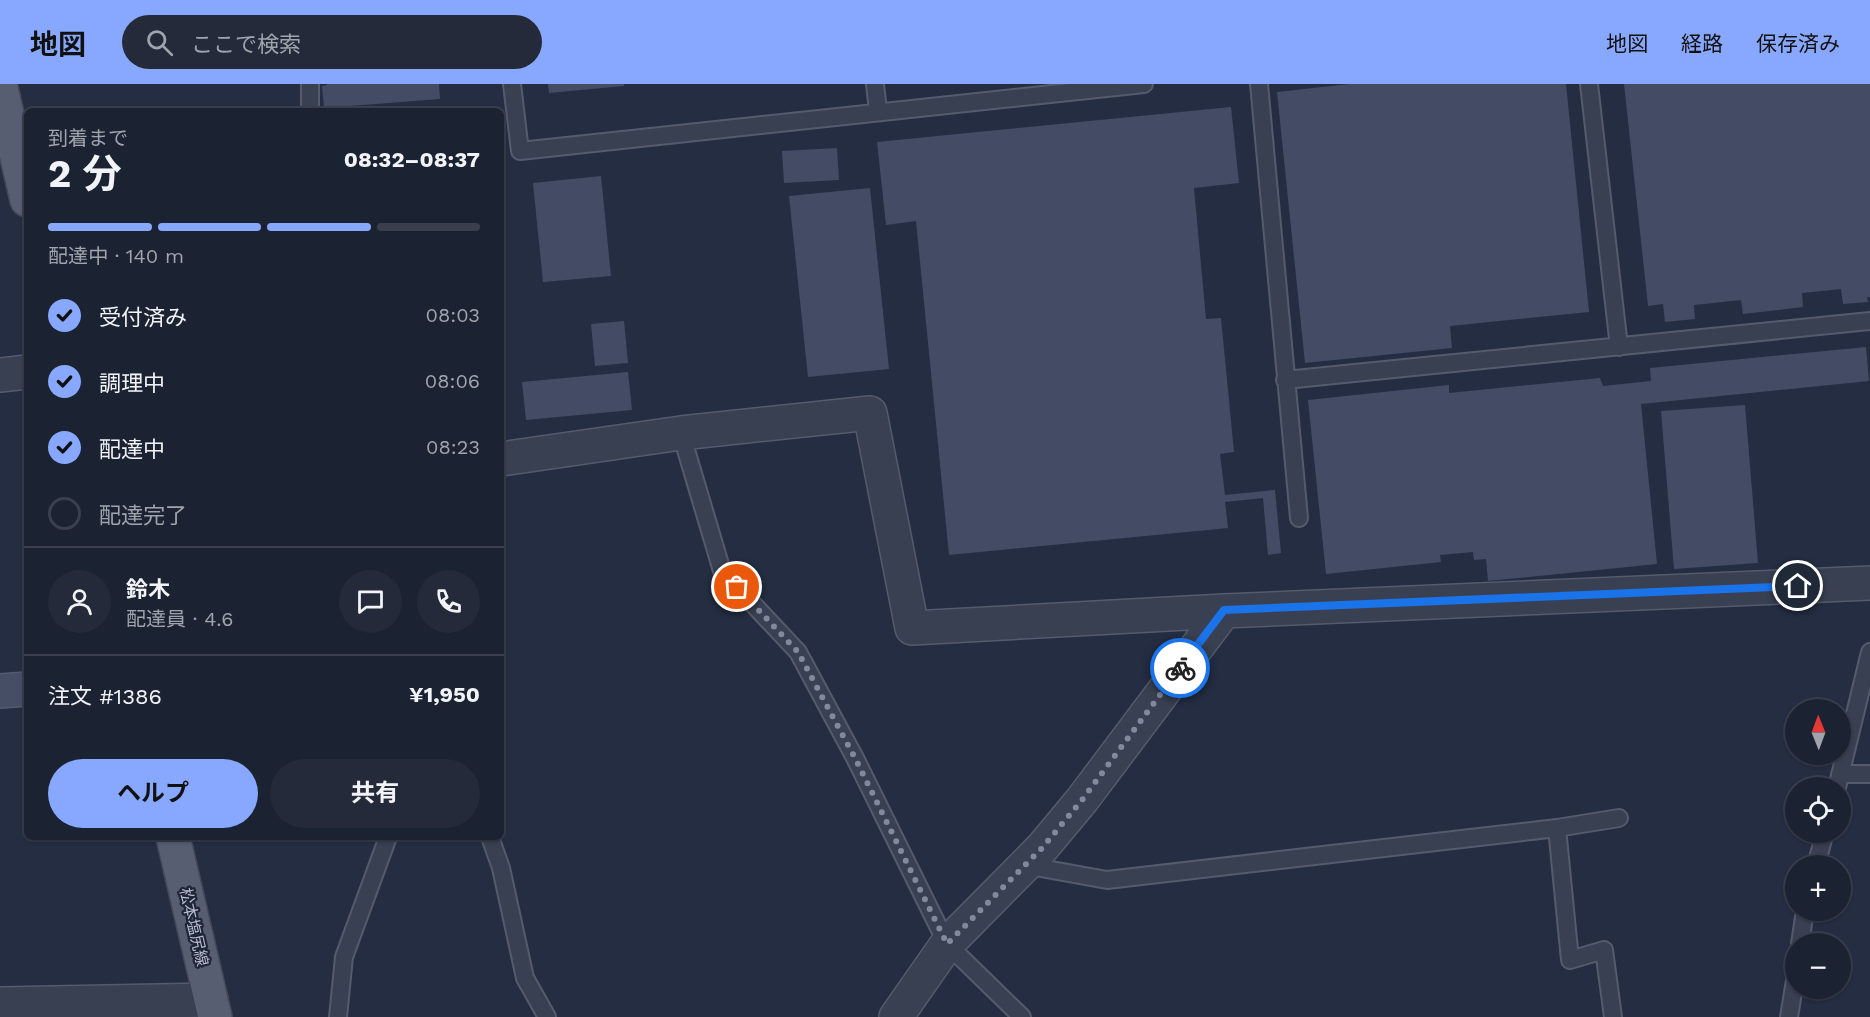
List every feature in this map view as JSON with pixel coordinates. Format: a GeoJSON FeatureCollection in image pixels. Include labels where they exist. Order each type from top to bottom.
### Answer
{"type":"FeatureCollection","features":[{"type":"Feature","properties":{"kind":"main road"},"geometry":{"type":"LineString","coordinates":[[0,84],[24,187]]}},
{"type":"Feature","properties":{"kind":"main road"},"geometry":{"type":"LineString","coordinates":[[0,691],[24,689]]}},
{"type":"Feature","properties":{"kind":"main road","name":"松本塩尻線"},"geometry":{"type":"LineString","coordinates":[[174,840],[213,1008]]}},
{"type":"Feature","properties":{"kind":"street"},"geometry":{"type":"LineString","coordinates":[[0,375],[24,372]]}},
{"type":"Feature","properties":{"kind":"street"},"geometry":{"type":"LineString","coordinates":[[504,459],[681,433],[870,413],[912,628],[1224,610],[1870,583]]}},
{"type":"Feature","properties":{"kind":"street"},"geometry":{"type":"LineString","coordinates":[[896,1017],[947,944],[1042,848],[1082,800],[1224,610]]}},
{"type":"Feature","properties":{"kind":"street"},"geometry":{"type":"LineString","coordinates":[[0,1004],[213,1008]]}},
{"type":"Feature","properties":{"kind":"lane"},"geometry":{"type":"LineString","coordinates":[[310,84],[310,108]]}},
{"type":"Feature","properties":{"kind":"lane"},"geometry":{"type":"LineString","coordinates":[[513,84],[520,151],[1144,84]]}},
{"type":"Feature","properties":{"kind":"lane"},"geometry":{"type":"LineString","coordinates":[[875,84],[878,111]]}},
{"type":"Feature","properties":{"kind":"lane"},"geometry":{"type":"LineString","coordinates":[[1259,84],[1299,518]]}},
{"type":"Feature","properties":{"kind":"lane"},"geometry":{"type":"LineString","coordinates":[[1589,84],[1619,347]]}},
{"type":"Feature","properties":{"kind":"lane"},"geometry":{"type":"LineString","coordinates":[[1285,380],[1870,321]]}},
{"type":"Feature","properties":{"kind":"lane"},"geometry":{"type":"LineString","coordinates":[[681,433],[722,571],[798,652],[855,758],[947,944],[1022,1017]]}},
{"type":"Feature","properties":{"kind":"lane"},"geometry":{"type":"LineString","coordinates":[[1840,777],[1870,652]]}},
{"type":"Feature","properties":{"kind":"lane"},"geometry":{"type":"LineString","coordinates":[[1851,778],[1870,774]]}},
{"type":"Feature","properties":{"kind":"lane"},"geometry":{"type":"LineString","coordinates":[[1024,865],[1107,880],[1557,828],[1619,818]]}},
{"type":"Feature","properties":{"kind":"lane"},"geometry":{"type":"LineString","coordinates":[[1557,828],[1570,960],[1604,951],[1613,1017]]}},
{"type":"Feature","properties":{"kind":"lane"},"geometry":{"type":"LineString","coordinates":[[338,1017],[344,957],[387,840]]}},
{"type":"Feature","properties":{"kind":"lane"},"geometry":{"type":"LineString","coordinates":[[491,840],[501,868],[525,978],[547,1017]]}},
{"type":"Feature","properties":{"kind":"lane"},"geometry":{"type":"LineString","coordinates":[[1789,1017],[1792,999]]}},
{"type":"Feature","properties":{"kind":"building"},"geometry":{"type":"Polygon","coordinates":[[[327,84],[439,84],[440,99],[324,108],[322,86],[327,84]]]}},
{"type":"Feature","properties":{"kind":"building"},"geometry":{"type":"Polygon","coordinates":[[[548,84],[624,84],[624,86],[549,93],[548,84]]]}},
{"type":"Feature","properties":{"kind":"building"},"geometry":{"type":"Polygon","coordinates":[[[1349,84],[1566,84],[1589,312],[1450,326],[1452,348],[1305,363],[1277,92],[1349,84]]]}},
{"type":"Feature","properties":{"kind":"building"},"geometry":{"type":"Polygon","coordinates":[[[1624,84],[1870,84],[1870,297],[1867,297],[1868,302],[1843,304],[1841,289],[1802,293],[1803,307],[1743,314],[1741,300],[1694,305],[1695,319],[1665,322],[1663,304],[1648,306],[1624,84]]]}},
{"type":"Feature","properties":{"kind":"building"},"geometry":{"type":"Polygon","coordinates":[[[1231,107],[1239,183],[1194,188],[1206,319],[1221,318],[1234,452],[1220,454],[1225,495],[1275,490],[1281,553],[1268,555],[1263,498],[1225,502],[1228,528],[949,555],[916,221],[886,225],[877,142],[1231,107]]]}},
{"type":"Feature","properties":{"kind":"building"},"geometry":{"type":"Polygon","coordinates":[[[837,148],[839,180],[784,183],[782,151],[837,148]]]}},
{"type":"Feature","properties":{"kind":"building"},"geometry":{"type":"Polygon","coordinates":[[[601,176],[611,276],[543,282],[533,183],[601,176]]]}},
{"type":"Feature","properties":{"kind":"building"},"geometry":{"type":"Polygon","coordinates":[[[870,188],[889,369],[808,377],[789,196],[870,188]]]}},
{"type":"Feature","properties":{"kind":"building"},"geometry":{"type":"Polygon","coordinates":[[[624,321],[628,363],[595,366],[591,324],[624,321]]]}},
{"type":"Feature","properties":{"kind":"building"},"geometry":{"type":"Polygon","coordinates":[[[1866,347],[1869,381],[1641,404],[1657,564],[1488,581],[1486,559],[1474,560],[1473,552],[1440,555],[1441,562],[1326,574],[1308,400],[1449,385],[1449,393],[1600,378],[1603,386],[1651,381],[1650,368],[1866,347]]]}},
{"type":"Feature","properties":{"kind":"building"},"geometry":{"type":"Polygon","coordinates":[[[628,372],[632,410],[526,420],[522,382],[628,372]]]}},
{"type":"Feature","properties":{"kind":"building"},"geometry":{"type":"Polygon","coordinates":[[[1745,405],[1758,563],[1674,569],[1661,411],[1745,405]]]}},
{"type":"Feature","properties":{"kind":"way so far"},"geometry":{"type":"LineString","coordinates":[[737,587],[798,652],[855,758],[947,944],[1042,848],[1082,800],[1180,668]]}},
{"type":"Feature","properties":{"kind":"route"},"geometry":{"type":"LineString","coordinates":[[1180,668],[1224,610],[1798,586]]}}]}
